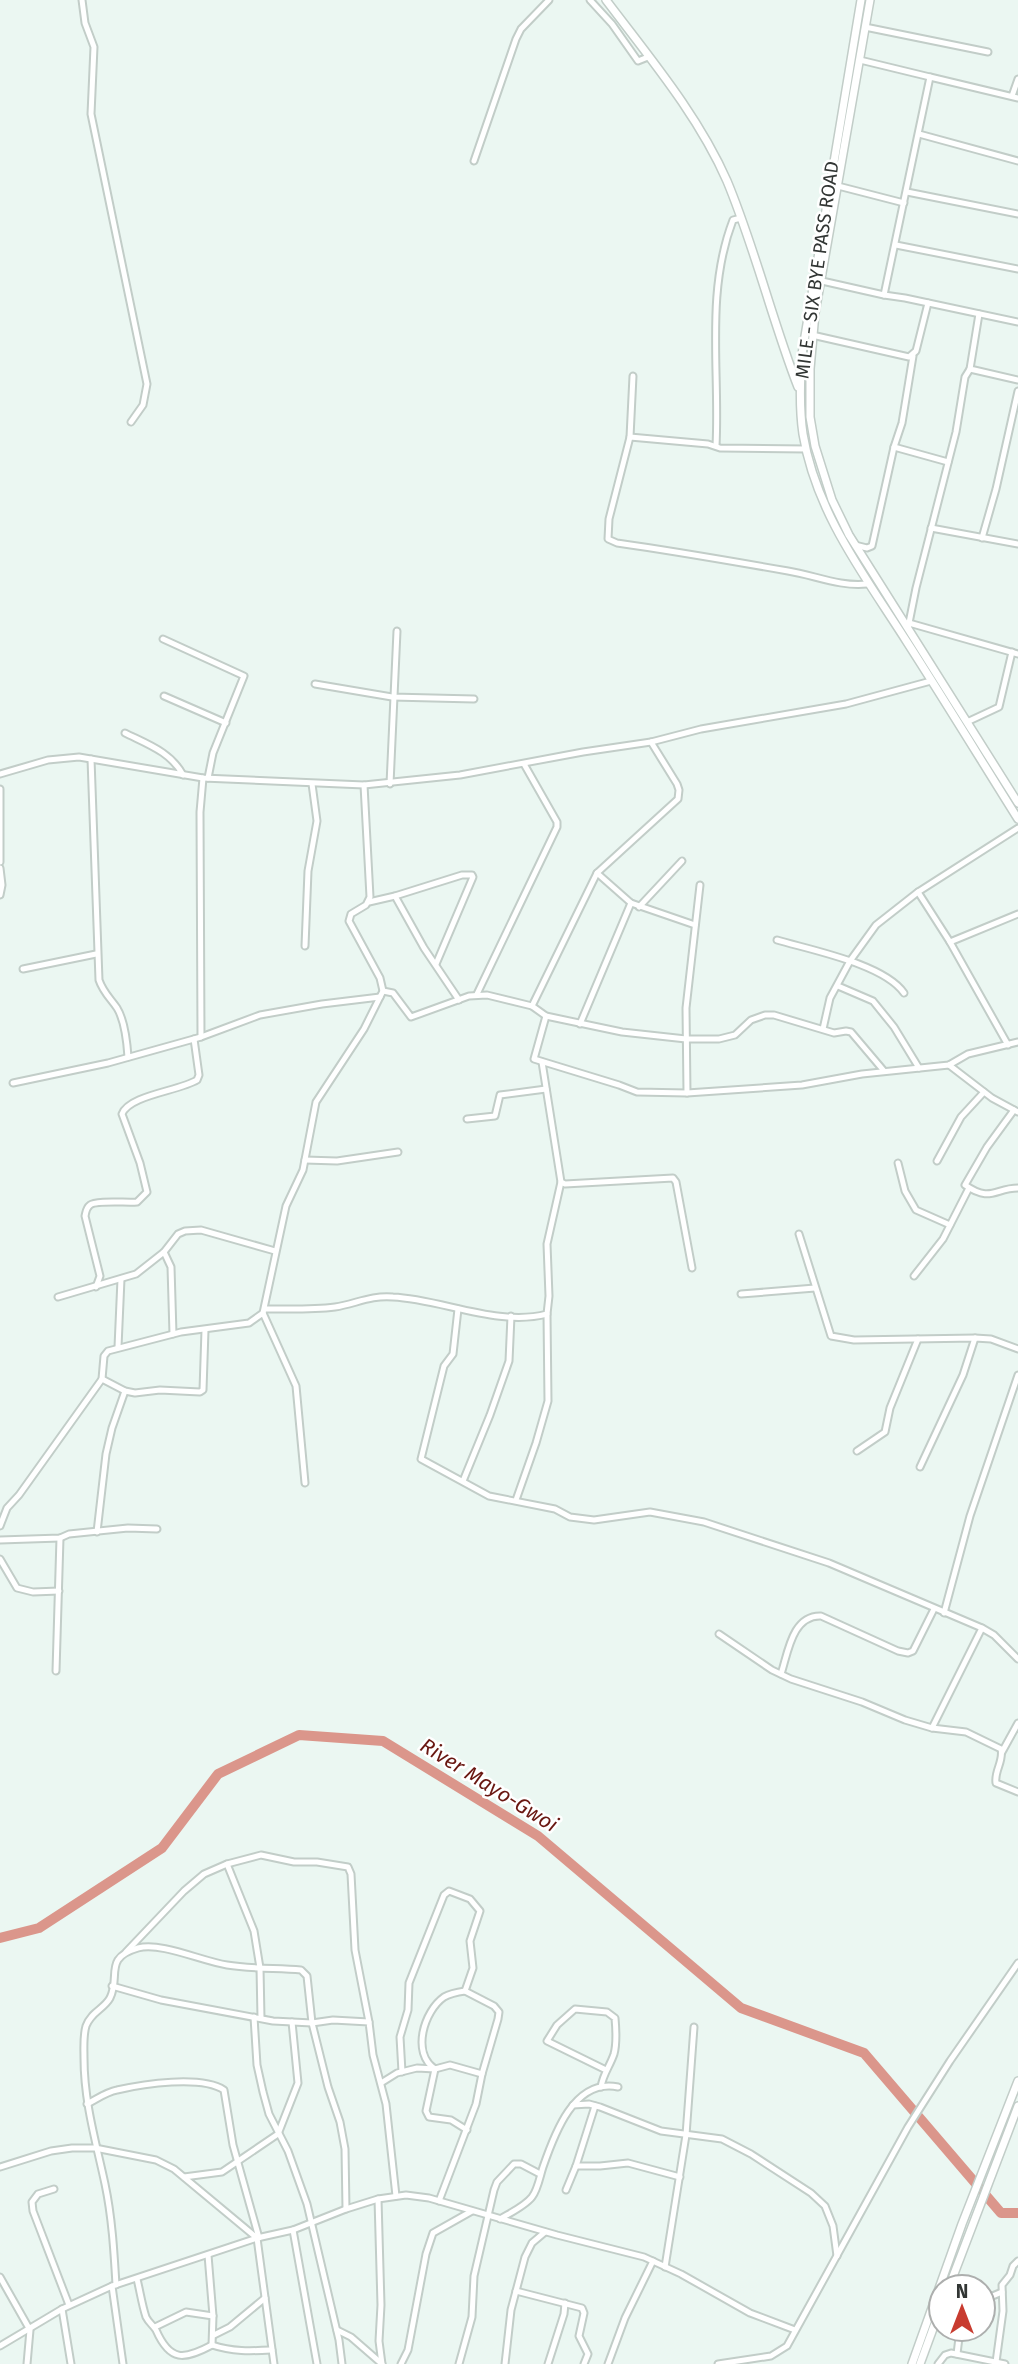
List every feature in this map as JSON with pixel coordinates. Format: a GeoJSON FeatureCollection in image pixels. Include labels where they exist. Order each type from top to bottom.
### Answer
{"type":"FeatureCollection","features":[{"type":"Feature","properties":{"kind":"street"},"geometry":{"type":"LineString","coordinates":[[82,0],[85,23],[94,47],[92,114],[119,259],[147,384],[143,405],[131,422]]}},
{"type":"Feature","properties":{"kind":"street"},"geometry":{"type":"LineString","coordinates":[[474,161],[516,39],[521,29],[549,0]]}},
{"type":"Feature","properties":{"kind":"street"},"geometry":{"type":"LineString","coordinates":[[590,0],[612,24],[638,61],[648,57]]}},
{"type":"Feature","properties":{"kind":"street"},"geometry":{"type":"LineString","coordinates":[[606,0],[706,139],[741,218],[810,417]]}},
{"type":"Feature","properties":{"kind":"street","name":"MILE - SIX BYE PASS ROAD"},"geometry":{"type":"LineString","coordinates":[[860,0],[807,315],[800,391],[806,449],[834,524],[867,584],[1004,788],[1018,819]]}},
{"type":"Feature","properties":{"kind":"street"},"geometry":{"type":"LineString","coordinates":[[870,0],[812,335],[810,417],[815,446],[832,500],[855,545],[909,626],[1004,788],[1018,803]]}},
{"type":"Feature","properties":{"kind":"street"},"geometry":{"type":"LineString","coordinates":[[865,27],[988,52]]}},
{"type":"Feature","properties":{"kind":"street"},"geometry":{"type":"LineString","coordinates":[[860,60],[1015,97],[1018,79]]}},
{"type":"Feature","properties":{"kind":"street"},"geometry":{"type":"LineString","coordinates":[[884,295],[930,77]]}},
{"type":"Feature","properties":{"kind":"street"},"geometry":{"type":"LineString","coordinates":[[919,134],[1018,161]]}},
{"type":"Feature","properties":{"kind":"street"},"geometry":{"type":"LineString","coordinates":[[838,186],[904,203]]}},
{"type":"Feature","properties":{"kind":"street"},"geometry":{"type":"LineString","coordinates":[[907,192],[1018,214]]}},
{"type":"Feature","properties":{"kind":"street"},"geometry":{"type":"LineString","coordinates":[[716,446],[717,285],[725,240],[733,220],[741,218]]}},
{"type":"Feature","properties":{"kind":"street"},"geometry":{"type":"LineString","coordinates":[[895,245],[1018,269]]}},
{"type":"Feature","properties":{"kind":"street"},"geometry":{"type":"LineString","coordinates":[[822,281],[1018,322]]}},
{"type":"Feature","properties":{"kind":"street"},"geometry":{"type":"LineString","coordinates":[[855,545],[867,548],[872,546],[894,447],[902,424],[913,356],[928,303]]}},
{"type":"Feature","properties":{"kind":"street"},"geometry":{"type":"LineString","coordinates":[[909,626],[956,432],[979,314]]}},
{"type":"Feature","properties":{"kind":"street"},"geometry":{"type":"LineString","coordinates":[[812,335],[913,356]]}},
{"type":"Feature","properties":{"kind":"street"},"geometry":{"type":"LineString","coordinates":[[970,369],[1018,380]]}},
{"type":"Feature","properties":{"kind":"street"},"geometry":{"type":"LineString","coordinates":[[633,376],[630,437],[609,519],[607,534],[610,541],[692,553],[841,583],[867,584]]}},
{"type":"Feature","properties":{"kind":"street"},"geometry":{"type":"LineString","coordinates":[[982,538],[999,478],[1018,391]]}},
{"type":"Feature","properties":{"kind":"street"},"geometry":{"type":"LineString","coordinates":[[630,437],[732,449],[806,449]]}},
{"type":"Feature","properties":{"kind":"street"},"geometry":{"type":"LineString","coordinates":[[894,447],[948,462]]}},
{"type":"Feature","properties":{"kind":"street"},"geometry":{"type":"LineString","coordinates":[[931,528],[1018,544]]}},
{"type":"Feature","properties":{"kind":"street"},"geometry":{"type":"LineString","coordinates":[[909,626],[1015,653],[999,707],[967,722]]}},
{"type":"Feature","properties":{"kind":"street"},"geometry":{"type":"LineString","coordinates":[[390,784],[397,631]]}},
{"type":"Feature","properties":{"kind":"street"},"geometry":{"type":"LineString","coordinates":[[163,639],[244,676],[213,753],[200,812],[201,1037]]}},
{"type":"Feature","properties":{"kind":"street"},"geometry":{"type":"LineString","coordinates":[[0,774],[48,760],[79,757],[206,778],[312,784],[390,784],[460,775],[583,751],[650,742],[701,729],[846,704],[932,681]]}},
{"type":"Feature","properties":{"kind":"street"},"geometry":{"type":"LineString","coordinates":[[315,684],[392,697],[474,699]]}},
{"type":"Feature","properties":{"kind":"street"},"geometry":{"type":"LineString","coordinates":[[164,696],[226,723]]}},
{"type":"Feature","properties":{"kind":"street"},"geometry":{"type":"LineString","coordinates":[[125,733],[167,755],[177,763],[183,775]]}},
{"type":"Feature","properties":{"kind":"street"},"geometry":{"type":"LineString","coordinates":[[532,1006],[597,873],[678,799],[677,784],[650,742]]}},
{"type":"Feature","properties":{"kind":"street"},"geometry":{"type":"LineString","coordinates":[[90,759],[96,884],[96,954],[102,989],[118,1009],[128,1057]]}},
{"type":"Feature","properties":{"kind":"street"},"geometry":{"type":"LineString","coordinates":[[477,994],[557,827],[557,822],[524,764]]}},
{"type":"Feature","properties":{"kind":"street"},"geometry":{"type":"LineString","coordinates":[[305,946],[308,871],[317,821],[312,784]]}},
{"type":"Feature","properties":{"kind":"street"},"geometry":{"type":"LineString","coordinates":[[364,785],[369,902]]}},
{"type":"Feature","properties":{"kind":"street"},"geometry":{"type":"LineString","coordinates":[[0,789],[0,862]]}},
{"type":"Feature","properties":{"kind":"street"},"geometry":{"type":"LineString","coordinates":[[823,1029],[831,998],[850,961],[876,925],[918,892],[1018,828]]}},
{"type":"Feature","properties":{"kind":"street"},"geometry":{"type":"LineString","coordinates":[[639,907],[682,861]]}},
{"type":"Feature","properties":{"kind":"street"},"geometry":{"type":"LineString","coordinates":[[0,868],[0,895]]}},
{"type":"Feature","properties":{"kind":"street"},"geometry":{"type":"LineString","coordinates":[[597,873],[631,903],[695,925]]}},
{"type":"Feature","properties":{"kind":"street"},"geometry":{"type":"LineString","coordinates":[[305,1483],[296,1386],[264,1311],[286,1206],[305,1160],[316,1102],[364,1029],[381,994],[380,978],[349,921],[351,914],[369,902],[462,875],[473,876],[436,964]]}},
{"type":"Feature","properties":{"kind":"street"},"geometry":{"type":"LineString","coordinates":[[687,1094],[686,1008],[699,885]]}},
{"type":"Feature","properties":{"kind":"street"},"geometry":{"type":"LineString","coordinates":[[918,892],[950,942],[1007,1045]]}},
{"type":"Feature","properties":{"kind":"street"},"geometry":{"type":"LineString","coordinates":[[395,896],[424,948],[459,1000]]}},
{"type":"Feature","properties":{"kind":"street"},"geometry":{"type":"LineString","coordinates":[[580,1024],[631,903]]}},
{"type":"Feature","properties":{"kind":"street"},"geometry":{"type":"LineString","coordinates":[[950,942],[1018,915]]}},
{"type":"Feature","properties":{"kind":"street"},"geometry":{"type":"LineString","coordinates":[[777,940],[850,961],[887,976],[896,982],[904,993]]}},
{"type":"Feature","properties":{"kind":"street"},"geometry":{"type":"LineString","coordinates":[[23,969],[96,954]]}},
{"type":"Feature","properties":{"kind":"street"},"geometry":{"type":"LineString","coordinates":[[838,986],[873,1000],[894,1027],[919,1068]]}},
{"type":"Feature","properties":{"kind":"street"},"geometry":{"type":"LineString","coordinates":[[13,1083],[194,1039],[260,1015],[393,993],[411,1017],[477,994],[532,1006],[546,1016],[580,1024],[686,1039],[729,1038],[751,1020],[774,1015],[834,1033],[851,1032],[884,1072]]}},
{"type":"Feature","properties":{"kind":"street"},"geometry":{"type":"LineString","coordinates":[[546,1016],[534,1059],[637,1093],[687,1094],[792,1086],[949,1065],[968,1054],[1018,1042]]}},
{"type":"Feature","properties":{"kind":"street"},"geometry":{"type":"LineString","coordinates":[[96,1287],[100,1276],[85,1216],[87,1207],[100,1203],[137,1202],[147,1192],[140,1163],[122,1114],[125,1107],[133,1101],[189,1085],[197,1080],[199,1075],[194,1039]]}},
{"type":"Feature","properties":{"kind":"street"},"geometry":{"type":"LineString","coordinates":[[516,1500],[548,1401],[547,1244],[561,1182],[542,1062]]}},
{"type":"Feature","properties":{"kind":"street"},"geometry":{"type":"LineString","coordinates":[[949,1065],[984,1093],[1016,1111],[987,1147],[965,1185],[995,1194],[1018,1188]]}},
{"type":"Feature","properties":{"kind":"street"},"geometry":{"type":"LineString","coordinates":[[467,1119],[495,1116],[500,1095],[546,1089]]}},
{"type":"Feature","properties":{"kind":"street"},"geometry":{"type":"LineString","coordinates":[[937,1161],[961,1117],[984,1093]]}},
{"type":"Feature","properties":{"kind":"street"},"geometry":{"type":"LineString","coordinates":[[305,1160],[337,1161],[398,1152]]}},
{"type":"Feature","properties":{"kind":"street"},"geometry":{"type":"LineString","coordinates":[[898,1163],[905,1191],[916,1210],[950,1225]]}},
{"type":"Feature","properties":{"kind":"street"},"geometry":{"type":"LineString","coordinates":[[561,1182],[565,1184],[673,1178],[676,1182],[692,1268]]}},
{"type":"Feature","properties":{"kind":"street"},"geometry":{"type":"LineString","coordinates":[[915,1276],[943,1239],[969,1188]]}},
{"type":"Feature","properties":{"kind":"street"},"geometry":{"type":"LineString","coordinates":[[58,1297],[136,1274],[164,1252],[178,1234],[201,1230],[275,1251]]}},
{"type":"Feature","properties":{"kind":"street"},"geometry":{"type":"LineString","coordinates":[[799,1234],[831,1336],[854,1340],[991,1339],[1018,1349]]}},
{"type":"Feature","properties":{"kind":"street"},"geometry":{"type":"LineString","coordinates":[[164,1252],[171,1267],[173,1334]]}},
{"type":"Feature","properties":{"kind":"street"},"geometry":{"type":"LineString","coordinates":[[118,1347],[121,1279]]}},
{"type":"Feature","properties":{"kind":"street"},"geometry":{"type":"LineString","coordinates":[[741,1294],[815,1288]]}},
{"type":"Feature","properties":{"kind":"street"},"geometry":{"type":"LineString","coordinates":[[0,1526],[7,1508],[27,1485],[102,1379],[104,1356],[118,1347],[137,1345],[173,1334],[249,1323],[264,1311],[335,1307],[378,1296],[510,1316],[534,1317],[547,1314]]}},
{"type":"Feature","properties":{"kind":"street"},"geometry":{"type":"LineString","coordinates":[[458,1309],[453,1354],[444,1366],[421,1458],[496,1498],[516,1500],[555,1509],[570,1517],[594,1520],[650,1512],[704,1522],[829,1563],[982,1628],[994,1635],[1018,1659]]}},
{"type":"Feature","properties":{"kind":"street"},"geometry":{"type":"LineString","coordinates":[[463,1481],[495,1404],[509,1361],[510,1316]]}},
{"type":"Feature","properties":{"kind":"street"},"geometry":{"type":"LineString","coordinates":[[102,1379],[125,1391],[203,1390],[205,1330]]}},
{"type":"Feature","properties":{"kind":"street"},"geometry":{"type":"LineString","coordinates":[[920,1467],[962,1375],[975,1338]]}},
{"type":"Feature","properties":{"kind":"street"},"geometry":{"type":"LineString","coordinates":[[857,1451],[885,1432],[890,1408],[918,1339]]}},
{"type":"Feature","properties":{"kind":"street"},"geometry":{"type":"LineString","coordinates":[[944,1613],[970,1516],[1018,1375]]}},
{"type":"Feature","properties":{"kind":"street"},"geometry":{"type":"LineString","coordinates":[[97,1532],[106,1454],[125,1391]]}},
{"type":"Feature","properties":{"kind":"street"},"geometry":{"type":"LineString","coordinates":[[0,1540],[60,1538],[69,1534],[128,1528],[157,1529]]}},
{"type":"Feature","properties":{"kind":"street"},"geometry":{"type":"LineString","coordinates":[[56,1671],[60,1538]]}},
{"type":"Feature","properties":{"kind":"street"},"geometry":{"type":"LineString","coordinates":[[0,1559],[18,1588],[33,1592],[59,1591]]}},
{"type":"Feature","properties":{"kind":"street"},"geometry":{"type":"LineString","coordinates":[[781,1674],[796,1628],[812,1616],[821,1616],[908,1653],[913,1651],[934,1609]]}},
{"type":"Feature","properties":{"kind":"street"},"geometry":{"type":"LineString","coordinates":[[932,1728],[982,1628]]}},
{"type":"Feature","properties":{"kind":"street"},"geometry":{"type":"LineString","coordinates":[[719,1634],[781,1674],[905,1720],[932,1728],[966,1732],[1001,1749],[1002,1752]]}},
{"type":"Feature","properties":{"kind":"street"},"geometry":{"type":"LineString","coordinates":[[1018,1723],[1002,1752],[995,1776],[996,1783],[1018,1793]]}},
{"type":"Feature","properties":{"kind":"street"},"geometry":{"type":"LineString","coordinates":[[123,2364],[114,2286],[113,2231],[84,2082],[85,2030],[89,2019],[108,2002],[116,1961],[204,1874],[227,1864],[261,1856],[350,1869],[355,1950],[373,2055],[386,2104],[396,2196]]}},
{"type":"Feature","properties":{"kind":"street"},"geometry":{"type":"LineString","coordinates":[[227,1864],[254,1931],[260,1968],[261,2018]]}},
{"type":"Feature","properties":{"kind":"street"},"geometry":{"type":"LineString","coordinates":[[402,2072],[400,2037],[408,2010],[409,1983],[444,1895],[449,1891],[470,1899],[480,1911],[470,1941],[473,1968],[466,1991]]}},
{"type":"Feature","properties":{"kind":"street"},"geometry":{"type":"LineString","coordinates":[[124,1954],[150,1946],[216,1963],[304,1972],[308,1981],[312,2023],[345,2149],[346,2209]]}},
{"type":"Feature","properties":{"kind":"street"},"geometry":{"type":"LineString","coordinates":[[718,2364],[771,2356],[787,2346],[908,2127],[1018,1963]]}},
{"type":"Feature","properties":{"kind":"street"},"geometry":{"type":"LineString","coordinates":[[112,1986],[161,2000],[261,2018],[312,2023],[333,2020],[369,2022]]}},
{"type":"Feature","properties":{"kind":"street"},"geometry":{"type":"LineString","coordinates":[[435,2068],[428,2064],[423,2054],[422,2034],[436,2004],[445,1996],[466,1991],[494,2006],[499,2012],[476,2104],[439,2201]]}},
{"type":"Feature","properties":{"kind":"street"},"geometry":{"type":"LineString","coordinates":[[601,2087],[614,2053],[615,2018],[607,2012],[575,2009],[570,2011],[547,2040],[606,2070]]}},
{"type":"Feature","properties":{"kind":"street"},"geometry":{"type":"LineString","coordinates":[[254,2017],[257,2065],[268,2114],[288,2151],[301,2184],[337,2330],[342,2364]]}},
{"type":"Feature","properties":{"kind":"street"},"geometry":{"type":"LineString","coordinates":[[184,2177],[222,2172],[278,2134],[298,2083],[292,2022]]}},
{"type":"Feature","properties":{"kind":"street"},"geometry":{"type":"LineString","coordinates":[[665,2267],[686,2135],[694,2027]]}},
{"type":"Feature","properties":{"kind":"street"},"geometry":{"type":"LineString","coordinates":[[381,2083],[416,2068],[450,2065],[482,2074]]}},
{"type":"Feature","properties":{"kind":"street"},"geometry":{"type":"LineString","coordinates":[[435,2068],[426,2111],[429,2117],[451,2120],[467,2130]]}},
{"type":"Feature","properties":{"kind":"street"},"geometry":{"type":"LineString","coordinates":[[912,2364],[962,2224],[1018,2081]]}},
{"type":"Feature","properties":{"kind":"street"},"geometry":{"type":"LineString","coordinates":[[87,2104],[114,2090],[159,2084],[193,2082],[224,2090],[233,2145],[258,2238],[274,2364]]}},
{"type":"Feature","properties":{"kind":"street"},"geometry":{"type":"LineString","coordinates":[[500,2219],[531,2199],[559,2123],[573,2105],[584,2095],[601,2087],[618,2087]]}},
{"type":"Feature","properties":{"kind":"street"},"geometry":{"type":"LineString","coordinates":[[573,2105],[595,2106],[661,2131],[722,2139],[751,2154],[811,2193],[825,2206],[832,2226],[837,2257]]}},
{"type":"Feature","properties":{"kind":"street"},"geometry":{"type":"LineString","coordinates":[[566,2190],[595,2106]]}},
{"type":"Feature","properties":{"kind":"street"},"geometry":{"type":"LineString","coordinates":[[954,2273],[1018,2106]]}},
{"type":"Feature","properties":{"kind":"street"},"geometry":{"type":"LineString","coordinates":[[0,2167],[51,2151],[72,2148],[95,2148],[156,2160],[174,2169],[258,2238]]}},
{"type":"Feature","properties":{"kind":"street"},"geometry":{"type":"LineString","coordinates":[[576,2166],[628,2163],[680,2177]]}},
{"type":"Feature","properties":{"kind":"street"},"geometry":{"type":"LineString","coordinates":[[459,2364],[472,2317],[474,2276],[482,2236],[497,2182],[513,2164],[521,2164],[541,2174]]}},
{"type":"Feature","properties":{"kind":"street"},"geometry":{"type":"LineString","coordinates":[[54,2189],[38,2194],[32,2202],[33,2211],[69,2305]]}},
{"type":"Feature","properties":{"kind":"street"},"geometry":{"type":"LineString","coordinates":[[0,2346],[69,2305],[114,2286],[258,2238],[293,2230],[378,2199],[419,2195],[545,2232],[608,2246],[653,2261],[750,2313],[795,2330]]}},
{"type":"Feature","properties":{"kind":"street"},"geometry":{"type":"LineString","coordinates":[[337,2330],[365,2348],[382,2364],[379,2341],[381,2305],[378,2199]]}},
{"type":"Feature","properties":{"kind":"street"},"geometry":{"type":"LineString","coordinates":[[401,2364],[408,2350],[426,2253],[433,2233],[472,2211]]}},
{"type":"Feature","properties":{"kind":"street"},"geometry":{"type":"LineString","coordinates":[[293,2230],[317,2364]]}},
{"type":"Feature","properties":{"kind":"street"},"geometry":{"type":"LineString","coordinates":[[505,2364],[511,2310],[525,2257],[532,2243],[545,2232]]}},
{"type":"Feature","properties":{"kind":"street"},"geometry":{"type":"LineString","coordinates":[[208,2255],[214,2335],[212,2345]]}},
{"type":"Feature","properties":{"kind":"street"},"geometry":{"type":"LineString","coordinates":[[608,2364],[625,2318],[653,2261]]}},
{"type":"Feature","properties":{"kind":"street"},"geometry":{"type":"LineString","coordinates":[[996,2362],[1004,2281],[1018,2261]]}},
{"type":"Feature","properties":{"kind":"street"},"geometry":{"type":"LineString","coordinates":[[0,2277],[30,2330],[27,2364]]}},
{"type":"Feature","properties":{"kind":"street"},"geometry":{"type":"LineString","coordinates":[[137,2279],[147,2319],[155,2326],[158,2338],[168,2352],[175,2355],[194,2354],[212,2345],[225,2350],[272,2350]]}},
{"type":"Feature","properties":{"kind":"street"},"geometry":{"type":"LineString","coordinates":[[516,2291],[565,2303],[583,2311],[579,2336],[588,2354],[584,2364]]}},
{"type":"Feature","properties":{"kind":"street"},"geometry":{"type":"LineString","coordinates":[[997,2294],[1002,2292]]}},
{"type":"Feature","properties":{"kind":"street"},"geometry":{"type":"LineString","coordinates":[[214,2335],[230,2327],[265,2298]]}},
{"type":"Feature","properties":{"kind":"street"},"geometry":{"type":"LineString","coordinates":[[548,2364],[565,2303]]}},
{"type":"Feature","properties":{"kind":"street"},"geometry":{"type":"LineString","coordinates":[[62,2309],[71,2364]]}},
{"type":"Feature","properties":{"kind":"street"},"geometry":{"type":"LineString","coordinates":[[155,2326],[186,2312],[213,2316]]}},
{"type":"Feature","properties":{"kind":"street"},"geometry":{"type":"LineString","coordinates":[[920,2364],[928,2343]]}},
{"type":"Feature","properties":{"kind":"street"},"geometry":{"type":"LineString","coordinates":[[957,2354],[958,2343]]}},
{"type":"Feature","properties":{"kind":"street"},"geometry":{"type":"LineString","coordinates":[[938,2364],[945,2355],[957,2354],[1005,2364]]}},
{"type":"Feature","properties":{"kind":"waterway","name":"River Mayo-Gwoi"},"geometry":{"type":"LineString","coordinates":[[0,1938],[39,1928],[162,1848],[218,1774],[299,1735],[383,1741],[538,1836],[741,2008],[864,2053],[1001,2213],[1018,2213]]}}]}
